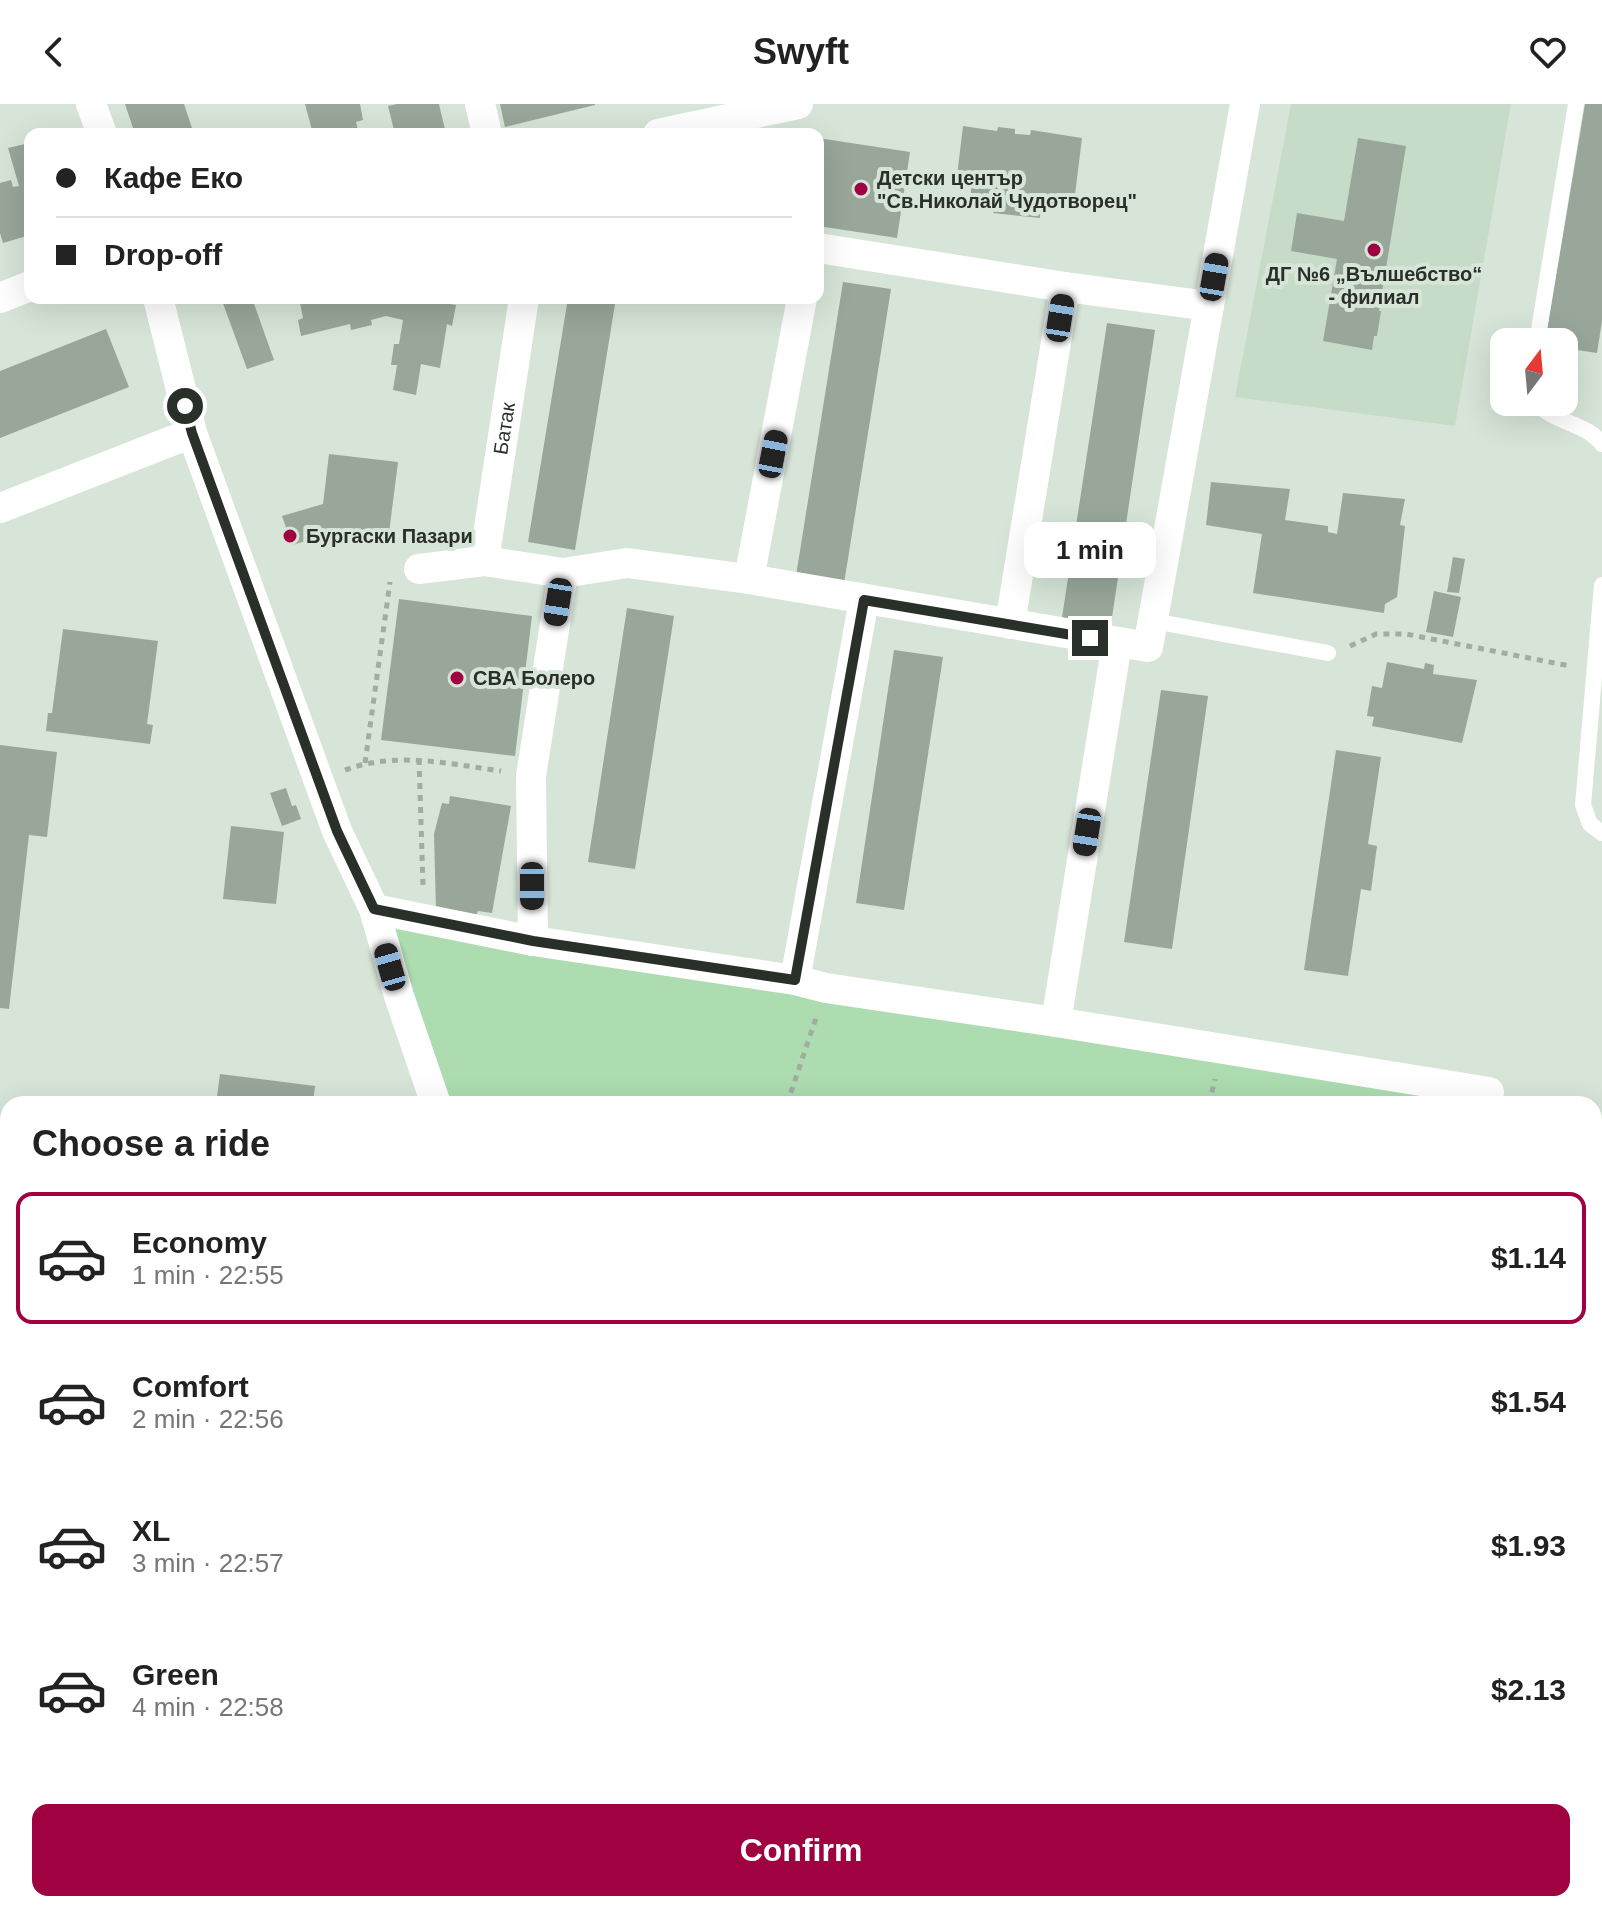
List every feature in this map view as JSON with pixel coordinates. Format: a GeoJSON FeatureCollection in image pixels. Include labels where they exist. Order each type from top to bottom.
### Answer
{"type":"FeatureCollection","features":[{"type":"Feature","properties":{"kind":"street"},"geometry":{"type":"LineString","coordinates":[[91,104],[100,128]]}},
{"type":"Feature","properties":{"kind":"street"},"geometry":{"type":"LineString","coordinates":[[480,104],[486,128]]}},
{"type":"Feature","properties":{"kind":"street"},"geometry":{"type":"LineString","coordinates":[[686,128],[798,104]]}},
{"type":"Feature","properties":{"kind":"street"},"geometry":{"type":"LineString","coordinates":[[419,569],[484,561],[563,573],[627,563],[749,579],[1148,647],[1245,104]]}},
{"type":"Feature","properties":{"kind":"street"},"geometry":{"type":"LineString","coordinates":[[824,254],[1209,306]]}},
{"type":"Feature","properties":{"kind":"street"},"geometry":{"type":"LineString","coordinates":[[1010,624],[1065,287]]}},
{"type":"Feature","properties":{"kind":"street"},"geometry":{"type":"LineString","coordinates":[[0,298],[24,288]]}},
{"type":"Feature","properties":{"kind":"street"},"geometry":{"type":"LineString","coordinates":[[160,304],[192,433],[337,831],[374,909],[399,996],[433,1096]]}},
{"type":"Feature","properties":{"kind":"street","name":"Батак"},"geometry":{"type":"LineString","coordinates":[[484,561],[523,304]]}},
{"type":"Feature","properties":{"kind":"street"},"geometry":{"type":"LineString","coordinates":[[749,579],[801,304]]}},
{"type":"Feature","properties":{"kind":"street"},"geometry":{"type":"LineString","coordinates":[[0,508],[192,433]]}},
{"type":"Feature","properties":{"kind":"street"},"geometry":{"type":"LineString","coordinates":[[533,941],[531,776],[563,573]]}},
{"type":"Feature","properties":{"kind":"street"},"geometry":{"type":"LineString","coordinates":[[795,980],[864,600]]}},
{"type":"Feature","properties":{"kind":"street"},"geometry":{"type":"LineString","coordinates":[[1056,1022],[1117,643]]}},
{"type":"Feature","properties":{"kind":"street"},"geometry":{"type":"LineString","coordinates":[[374,909],[533,941],[1489,1092]]}},
{"type":"Feature","properties":{"kind":"lane"},"geometry":{"type":"LineString","coordinates":[[1539,328],[1576,104]]}},
{"type":"Feature","properties":{"kind":"lane"},"geometry":{"type":"LineString","coordinates":[[1550,416],[1595,435],[1602,444]]}},
{"type":"Feature","properties":{"kind":"lane"},"geometry":{"type":"LineString","coordinates":[[1602,585],[1583,805],[1590,824],[1602,833]]}},
{"type":"Feature","properties":{"kind":"lane"},"geometry":{"type":"LineString","coordinates":[[1153,621],[1328,653]]}},
{"type":"Feature","properties":{"kind":"path"},"geometry":{"type":"LineString","coordinates":[[365,763],[392,565],[419,569]]}},
{"type":"Feature","properties":{"kind":"path"},"geometry":{"type":"LineString","coordinates":[[1328,653],[1343,651],[1376,634],[1406,634],[1595,671]]}},
{"type":"Feature","properties":{"kind":"path"},"geometry":{"type":"LineString","coordinates":[[318,780],[365,763],[419,759],[531,776]]}},
{"type":"Feature","properties":{"kind":"path"},"geometry":{"type":"LineString","coordinates":[[419,759],[424,919]]}},
{"type":"Feature","properties":{"kind":"path"},"geometry":{"type":"LineString","coordinates":[[790,1096],[826,988]]}},
{"type":"Feature","properties":{"kind":"shaded area","name":"ДГ №6 „Вълшебство“ - филиал"},"geometry":{"type":"Polygon","coordinates":[[[1291,104],[1511,104],[1455,426],[1235,397],[1291,104]]]}},
{"type":"Feature","properties":{"kind":"green space"},"geometry":{"type":"Polygon","coordinates":[[[374,909],[1443,1096],[433,1096],[374,909]]]}},
{"type":"Feature","properties":{"kind":"building"},"geometry":{"type":"Polygon","coordinates":[[[125,104],[184,104],[192,128],[133,128],[125,104]]]}},
{"type":"Feature","properties":{"kind":"building"},"geometry":{"type":"Polygon","coordinates":[[[305,104],[360,104],[363,120],[356,122],[358,128],[311,128],[305,104]]]}},
{"type":"Feature","properties":{"kind":"building"},"geometry":{"type":"Polygon","coordinates":[[[439,104],[445,128],[394,128],[388,106],[439,104]]]}},
{"type":"Feature","properties":{"kind":"building"},"geometry":{"type":"Polygon","coordinates":[[[500,104],[595,104],[595,105],[505,127],[500,104]]]}},
{"type":"Feature","properties":{"kind":"building"},"geometry":{"type":"Polygon","coordinates":[[[1585,104],[1602,104],[1602,321],[1597,353],[1578,350],[1578,328],[1547,328],[1585,104]]]}},
{"type":"Feature","properties":{"kind":"building"},"geometry":{"type":"Polygon","coordinates":[[[963,126],[997,131],[998,127],[1015,129],[1015,134],[1030,135],[1031,130],[1082,138],[1075,195],[1061,193],[1060,205],[1041,203],[1040,218],[993,213],[995,199],[971,196],[971,186],[956,184],[963,126]]]}},
{"type":"Feature","properties":{"kind":"building"},"geometry":{"type":"Polygon","coordinates":[[[1358,138],[1406,146],[1377,336],[1374,336],[1372,350],[1323,341],[1337,259],[1291,251],[1297,213],[1344,221],[1358,138]]]}},
{"type":"Feature","properties":{"kind":"building","name":"Детски център \"Св.Николай Чудотворец\""},"geometry":{"type":"Polygon","coordinates":[[[824,139],[910,152],[897,238],[824,227],[824,139]]]}},
{"type":"Feature","properties":{"kind":"building"},"geometry":{"type":"Polygon","coordinates":[[[24,144],[24,237],[3,243],[0,233],[0,183],[11,180],[13,187],[19,186],[8,148],[24,144]]]}},
{"type":"Feature","properties":{"kind":"building"},"geometry":{"type":"Polygon","coordinates":[[[843,282],[891,289],[843,590],[795,582],[843,282]]]}},
{"type":"Feature","properties":{"kind":"building"},"geometry":{"type":"Polygon","coordinates":[[[223,304],[254,304],[274,360],[247,369],[223,304]]]}},
{"type":"Feature","properties":{"kind":"building"},"geometry":{"type":"Polygon","coordinates":[[[300,304],[456,305],[452,326],[447,324],[440,368],[421,364],[416,395],[393,390],[397,365],[391,365],[394,344],[399,344],[403,320],[386,316],[371,320],[372,325],[351,330],[350,324],[301,336],[298,320],[303,318],[300,304]]]}},
{"type":"Feature","properties":{"kind":"building"},"geometry":{"type":"Polygon","coordinates":[[[567,304],[615,304],[575,550],[528,542],[567,304]]]}},
{"type":"Feature","properties":{"kind":"building"},"geometry":{"type":"Polygon","coordinates":[[[1107,323],[1155,330],[1110,631],[1061,624],[1107,323]]]}},
{"type":"Feature","properties":{"kind":"building"},"geometry":{"type":"Polygon","coordinates":[[[106,329],[129,387],[0,438],[0,371],[106,329]]]}},
{"type":"Feature","properties":{"kind":"building"},"geometry":{"type":"Polygon","coordinates":[[[329,454],[398,462],[389,533],[343,537],[341,531],[292,545],[282,516],[323,504],[329,454]]]}},
{"type":"Feature","properties":{"kind":"building"},"geometry":{"type":"Polygon","coordinates":[[[1211,482],[1290,489],[1285,520],[1328,526],[1328,532],[1337,534],[1343,493],[1405,499],[1400,525],[1405,526],[1397,597],[1385,604],[1384,613],[1253,593],[1262,534],[1206,525],[1211,482]]]}},
{"type":"Feature","properties":{"kind":"building"},"geometry":{"type":"Polygon","coordinates":[[[1453,557],[1465,559],[1459,593],[1447,592],[1453,557]]]}},
{"type":"Feature","properties":{"kind":"building"},"geometry":{"type":"Polygon","coordinates":[[[1434,591],[1461,597],[1453,637],[1426,632],[1434,591]]]}},
{"type":"Feature","properties":{"kind":"building","name":"CBA Болеро"},"geometry":{"type":"Polygon","coordinates":[[[399,599],[532,616],[515,756],[381,740],[399,599]]]}},
{"type":"Feature","properties":{"kind":"building"},"geometry":{"type":"Polygon","coordinates":[[[627,608],[674,616],[635,869],[588,862],[627,608]]]}},
{"type":"Feature","properties":{"kind":"building"},"geometry":{"type":"Polygon","coordinates":[[[63,629],[158,641],[147,724],[153,725],[150,744],[46,731],[48,713],[52,713],[63,629]]]}},
{"type":"Feature","properties":{"kind":"building"},"geometry":{"type":"Polygon","coordinates":[[[894,650],[943,657],[904,910],[856,903],[894,650]]]}},
{"type":"Feature","properties":{"kind":"building"},"geometry":{"type":"Polygon","coordinates":[[[1387,662],[1424,669],[1425,663],[1434,665],[1433,674],[1477,680],[1462,743],[1372,726],[1374,717],[1367,716],[1372,686],[1382,688],[1387,662]]]}},
{"type":"Feature","properties":{"kind":"building"},"geometry":{"type":"Polygon","coordinates":[[[1161,690],[1208,696],[1172,949],[1124,942],[1161,690]]]}},
{"type":"Feature","properties":{"kind":"building"},"geometry":{"type":"Polygon","coordinates":[[[0,745],[57,752],[47,837],[29,835],[9,1009],[0,1008],[0,745]]]}},
{"type":"Feature","properties":{"kind":"building"},"geometry":{"type":"Polygon","coordinates":[[[1336,750],[1381,757],[1368,844],[1377,846],[1371,891],[1361,889],[1348,976],[1304,970],[1336,750]]]}},
{"type":"Feature","properties":{"kind":"building"},"geometry":{"type":"Polygon","coordinates":[[[286,788],[292,806],[296,805],[301,819],[282,826],[270,793],[286,788]]]}},
{"type":"Feature","properties":{"kind":"building"},"geometry":{"type":"Polygon","coordinates":[[[450,796],[511,806],[492,913],[478,911],[475,918],[436,911],[434,834],[442,803],[449,804],[450,796]]]}},
{"type":"Feature","properties":{"kind":"building"},"geometry":{"type":"Polygon","coordinates":[[[231,826],[284,832],[276,904],[223,899],[231,826]]]}},
{"type":"Feature","properties":{"kind":"building"},"geometry":{"type":"Polygon","coordinates":[[[220,1074],[315,1086],[314,1096],[217,1096],[220,1074]]]}},
{"type":"Feature","properties":{"kind":"place","name":"Детски център \"Св.Николай Чудотворец\""},"geometry":{"type":"Point","coordinates":[861,189]}},
{"type":"Feature","properties":{"kind":"place","name":"ДГ №6 „Вълшебство“ - филиал"},"geometry":{"type":"Point","coordinates":[1374,250]}},
{"type":"Feature","properties":{"kind":"place","name":"Бургаски Пазари"},"geometry":{"type":"Point","coordinates":[290,536]}},
{"type":"Feature","properties":{"kind":"place","name":"CBA Болеро"},"geometry":{"type":"Point","coordinates":[457,678]}},
{"type":"Feature","properties":{"kind":"route"},"geometry":{"type":"LineString","coordinates":[[185,406],[192,433],[337,831],[374,909],[533,941],[795,980],[864,600],[1090,638]]}}]}
